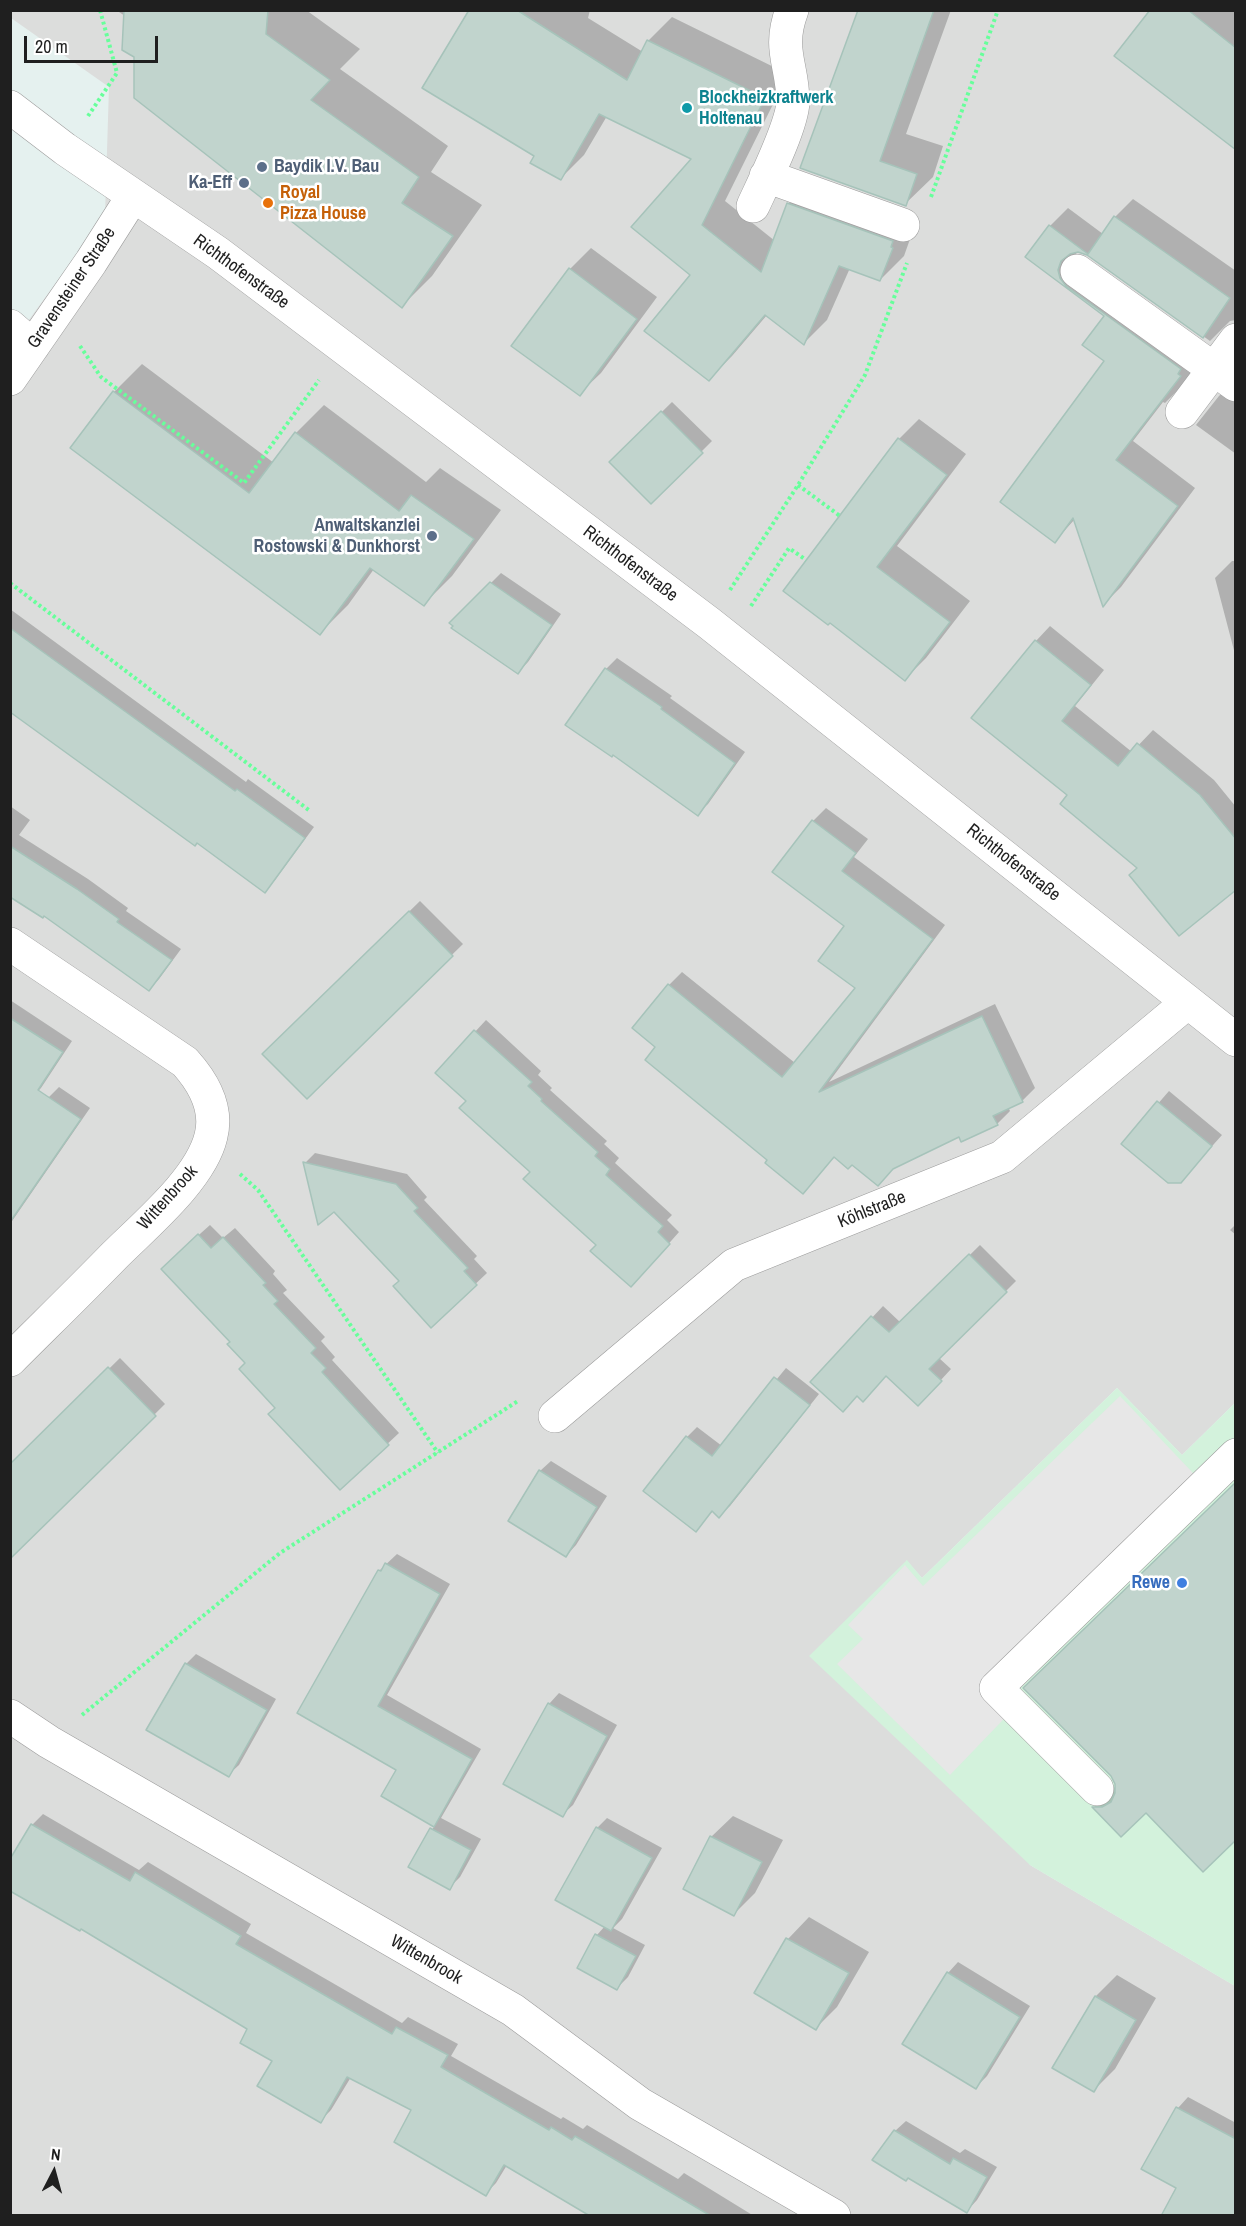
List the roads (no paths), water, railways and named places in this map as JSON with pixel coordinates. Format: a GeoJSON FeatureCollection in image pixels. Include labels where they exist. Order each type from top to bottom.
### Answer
{"type":"FeatureCollection","features":[{"type":"Feature","properties":{"kind":"street"},"geometry":{"type":"LineString","coordinates":[[753,207],[790,119],[793,103],[784,35],[792,10]]}},
{"type":"Feature","properties":{"kind":"street","name":"Richthofenstraße"},"geometry":{"type":"LineString","coordinates":[[10,107],[65,149],[218,253],[719,632],[1236,1040]]}},
{"type":"Feature","properties":{"kind":"street"},"geometry":{"type":"LineString","coordinates":[[766,176],[907,239]]}},
{"type":"Feature","properties":{"kind":"street","name":"Gravensteiner Straße"},"geometry":{"type":"LineString","coordinates":[[10,379],[22,336],[57,311],[133,196]]}},
{"type":"Feature","properties":{"kind":"street"},"geometry":{"type":"LineString","coordinates":[[1077,270],[1225,377]]}},
{"type":"Feature","properties":{"kind":"street"},"geometry":{"type":"LineString","coordinates":[[1182,412],[1225,377],[1236,340]]}},
{"type":"Feature","properties":{"kind":"street","name":"Wittenbrook"},"geometry":{"type":"LineString","coordinates":[[10,944],[185,1062],[197,1075],[210,1101],[213,1125],[208,1146],[194,1173],[10,1360]]}},
{"type":"Feature","properties":{"kind":"street","name":"Köhlstraße"},"geometry":{"type":"LineString","coordinates":[[555,1416],[734,1265],[1002,1157],[1188,1002]]}},
{"type":"Feature","properties":{"kind":"street"},"geometry":{"type":"LineString","coordinates":[[1097,1789],[996,1688],[1236,1455]]}},
{"type":"Feature","properties":{"kind":"street","name":"Wittenbrook"},"geometry":{"type":"LineString","coordinates":[[23,1732],[513,2010],[640,2104],[834,2216]]}},
{"type":"Feature","properties":{"kind":"place","name":"Blockheizkraftwerk Holtenau"},"geometry":{"type":"Point","coordinates":[687,108]}},
{"type":"Feature","properties":{"kind":"place","name":"Baydik I.V. Bau"},"geometry":{"type":"Point","coordinates":[262,167]}},
{"type":"Feature","properties":{"kind":"place","name":"Ka-Eff"},"geometry":{"type":"Point","coordinates":[244,183]}},
{"type":"Feature","properties":{"kind":"place","name":"Royal Pizza House"},"geometry":{"type":"Point","coordinates":[268,203]}},
{"type":"Feature","properties":{"kind":"place","name":"Anwaltskanzlei Rostowski & Dunkhorst"},"geometry":{"type":"Point","coordinates":[432,536]}},
{"type":"Feature","properties":{"kind":"place","name":"Rewe"},"geometry":{"type":"Point","coordinates":[1182,1583]}}]}
